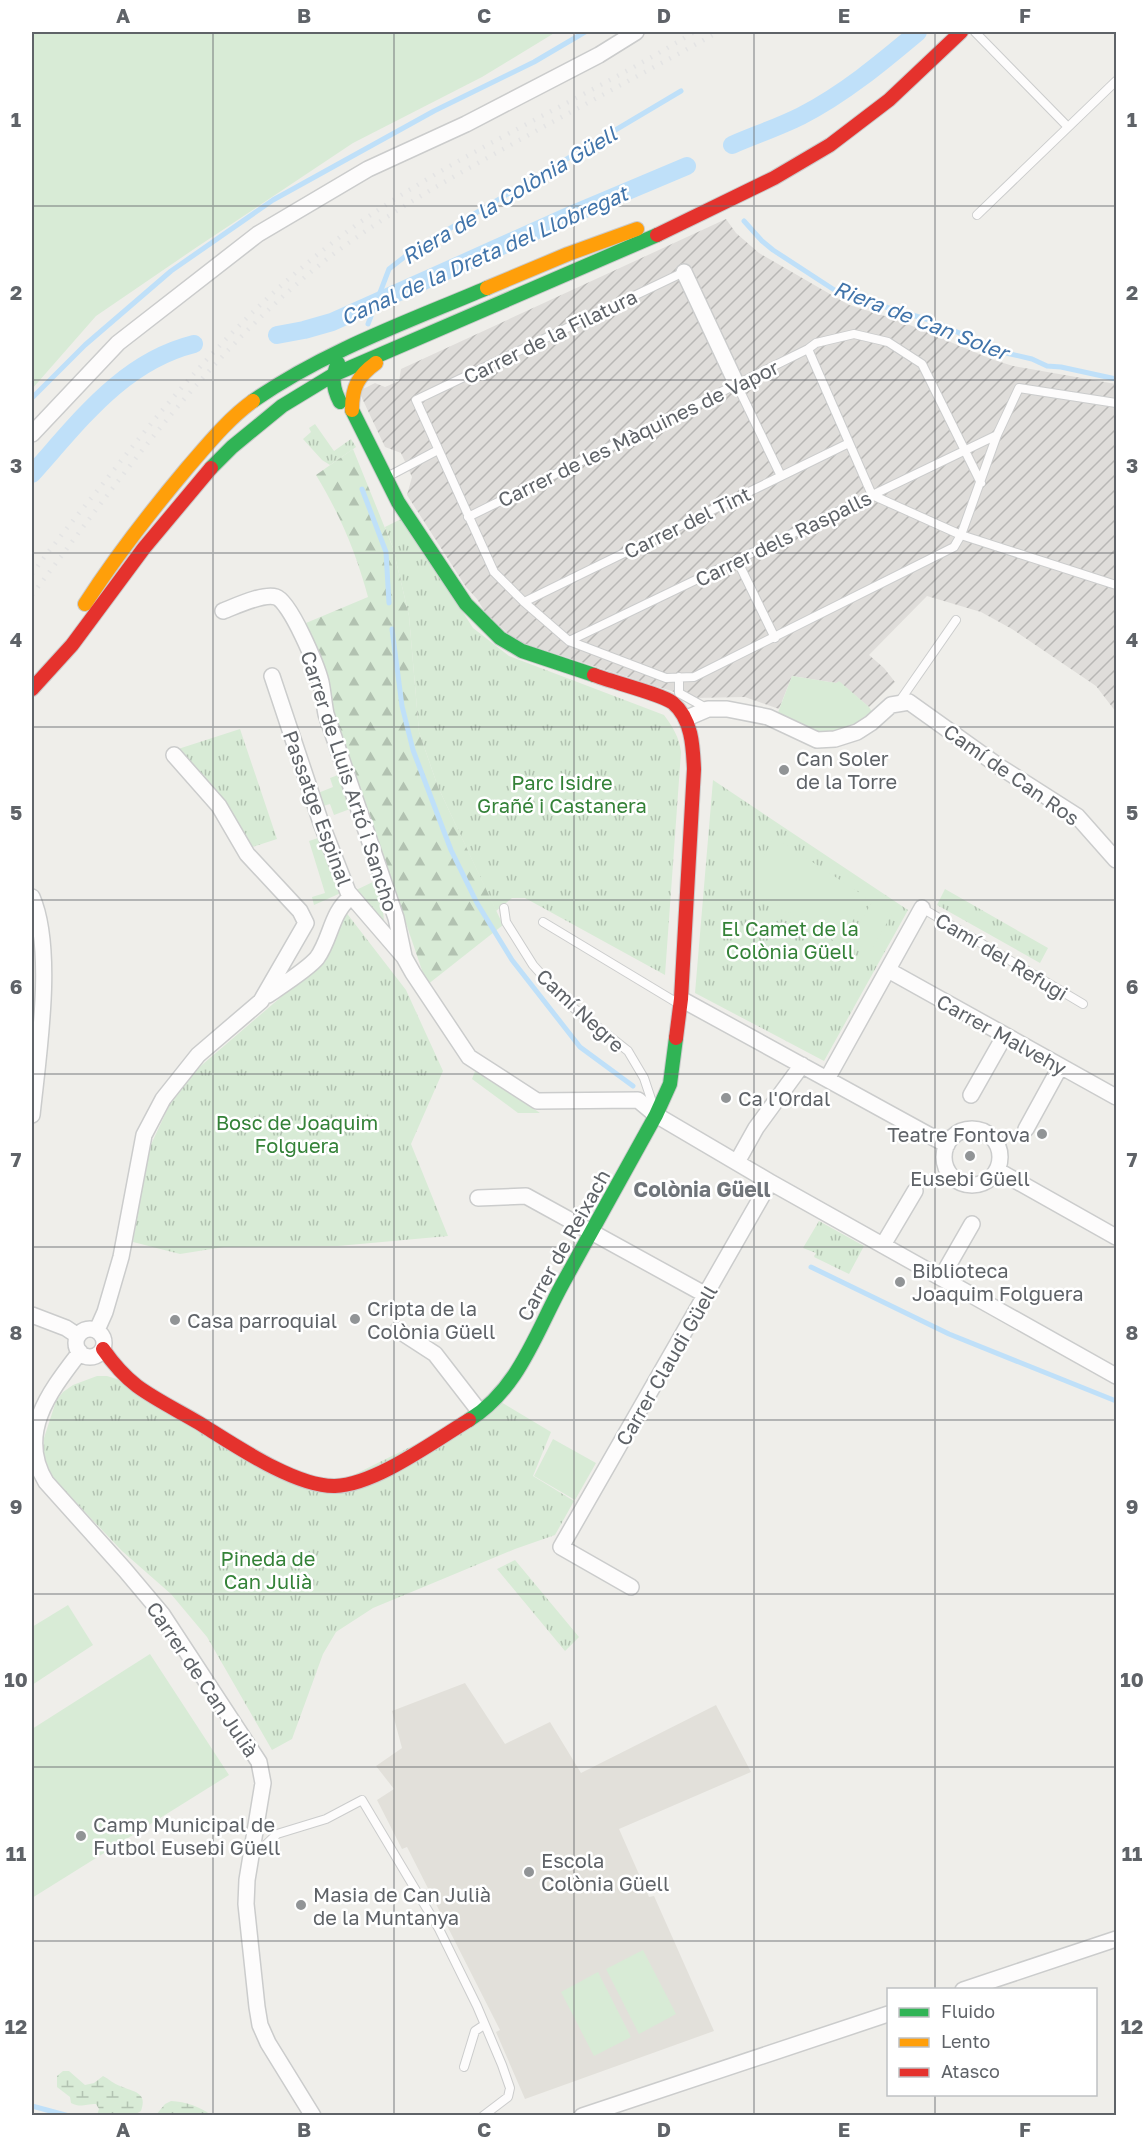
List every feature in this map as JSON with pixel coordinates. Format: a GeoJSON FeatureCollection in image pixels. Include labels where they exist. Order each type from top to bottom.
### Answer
{"type":"FeatureCollection","features":[{"type":"Feature","properties":{"kind":"main road"},"geometry":{"type":"LineString","coordinates":[[35,685],[72,645],[144,548],[208,471],[265,419],[333,375],[663,233],[775,177],[831,144],[885,102],[961,32]]}},
{"type":"Feature","properties":{"kind":"main road"},"geometry":{"type":"LineString","coordinates":[[35,685],[129,538],[163,495],[237,414],[284,380],[386,328],[411,320],[588,245],[656,222],[708,209]]}},
{"type":"Feature","properties":{"kind":"main road"},"geometry":{"type":"LineString","coordinates":[[333,375],[334,369],[341,360],[387,336],[411,320]]}},
{"type":"Feature","properties":{"kind":"main road"},"geometry":{"type":"LineString","coordinates":[[348,403],[355,382],[362,373],[405,344]]}},
{"type":"Feature","properties":{"kind":"main road"},"geometry":{"type":"LineString","coordinates":[[308,366],[322,368],[342,382],[348,403],[398,502],[466,604],[500,638],[522,651],[672,702],[687,718]]}},
{"type":"Feature","properties":{"kind":"main road"},"geometry":{"type":"LineString","coordinates":[[300,395],[321,394],[348,403]]}},
{"type":"Feature","properties":{"kind":"main road","name":"Carrer de Reixach"},"geometry":{"type":"LineString","coordinates":[[102,1349],[136,1385],[276,1469],[319,1484],[335,1486],[357,1482],[386,1470],[493,1404],[509,1386],[656,1115],[670,1084],[681,1002],[694,769],[687,718]]}},
{"type":"Feature","properties":{"kind":"street"},"geometry":{"type":"LineString","coordinates":[[32,434],[118,343],[258,234],[368,169],[466,124],[599,55],[636,32]]}},
{"type":"Feature","properties":{"kind":"street"},"geometry":{"type":"LineString","coordinates":[[684,272],[736,385]]}},
{"type":"Feature","properties":{"kind":"street","name":"Carrer de Lluis Artó i Sancho"},"geometry":{"type":"LineString","coordinates":[[223,610],[266,596],[274,596],[281,599],[295,620],[314,661],[321,683],[326,714],[396,918],[404,957]]}},
{"type":"Feature","properties":{"kind":"street","name":"Passatge Espinal"},"geometry":{"type":"LineString","coordinates":[[272,676],[321,823],[351,897],[404,957]]}},
{"type":"Feature","properties":{"kind":"street"},"geometry":{"type":"LineString","coordinates":[[687,718],[708,709],[727,709],[768,717],[817,740],[835,739],[856,732],[871,723],[891,705],[899,702]]}},
{"type":"Feature","properties":{"kind":"street","name":"Camí de Can Ros"},"geometry":{"type":"LineString","coordinates":[[899,702],[909,702],[1000,767],[1077,816],[1116,860]]}},
{"type":"Feature","properties":{"kind":"street"},"geometry":{"type":"LineString","coordinates":[[174,755],[219,806],[247,854],[300,911],[306,923],[261,1001]]}},
{"type":"Feature","properties":{"kind":"street"},"geometry":{"type":"LineString","coordinates":[[32,897],[39,923],[43,970],[32,1115]]}},
{"type":"Feature","properties":{"kind":"street"},"geometry":{"type":"LineString","coordinates":[[97,1330],[105,1312],[121,1257],[144,1135],[163,1099],[198,1055],[261,1001],[316,959],[336,915],[343,903],[351,897]]}},
{"type":"Feature","properties":{"kind":"street"},"geometry":{"type":"LineString","coordinates":[[827,1079],[922,908]]}},
{"type":"Feature","properties":{"kind":"street"},"geometry":{"type":"LineString","coordinates":[[404,957],[469,1057],[537,1101],[638,1100],[656,1115],[770,1182],[1116,1376]]}},
{"type":"Feature","properties":{"kind":"street","name":"Carrer Malvehy"},"geometry":{"type":"LineString","coordinates":[[888,970],[1116,1097]]}},
{"type":"Feature","properties":{"kind":"street"},"geometry":{"type":"LineString","coordinates":[[681,1002],[802,1065],[947,1145]]}},
{"type":"Feature","properties":{"kind":"street"},"geometry":{"type":"LineString","coordinates":[[971,1095],[1005,1035]]}},
{"type":"Feature","properties":{"kind":"street"},"geometry":{"type":"LineString","coordinates":[[737,1162],[756,1128],[802,1065]]}},
{"type":"Feature","properties":{"kind":"street"},"geometry":{"type":"LineString","coordinates":[[1026,1129],[1060,1067]]}},
{"type":"Feature","properties":{"kind":"street"},"geometry":{"type":"LineString","coordinates":[[976,1129],[985,1131],[998,1144],[1000,1162],[997,1170],[983,1183],[964,1184],[955,1180],[945,1164],[944,1154],[951,1137],[959,1132],[976,1129]]}},
{"type":"Feature","properties":{"kind":"street"},"geometry":{"type":"LineString","coordinates":[[997,1170],[1116,1237]]}},
{"type":"Feature","properties":{"kind":"street","name":"Carrer Claudi Güell"},"geometry":{"type":"LineString","coordinates":[[631,1587],[561,1546],[770,1182]]}},
{"type":"Feature","properties":{"kind":"street"},"geometry":{"type":"LineString","coordinates":[[883,1245],[915,1191]]}},
{"type":"Feature","properties":{"kind":"street"},"geometry":{"type":"LineString","coordinates":[[478,1198],[526,1196],[706,1295]]}},
{"type":"Feature","properties":{"kind":"street"},"geometry":{"type":"LineString","coordinates":[[941,1278],[972,1224]]}},
{"type":"Feature","properties":{"kind":"street"},"geometry":{"type":"LineString","coordinates":[[32,1315],[66,1328],[79,1344],[92,1356],[102,1349],[103,1336],[97,1330],[88,1329],[79,1344]]}},
{"type":"Feature","properties":{"kind":"street"},"geometry":{"type":"LineString","coordinates":[[398,1330],[435,1354],[476,1407]]}},
{"type":"Feature","properties":{"kind":"street","name":"Carrer de Can Julià"},"geometry":{"type":"LineString","coordinates":[[79,1344],[40,1416],[33,1445],[37,1465],[46,1482],[162,1614],[259,1762],[263,1783],[250,1861],[246,1904],[260,2025],[268,2043],[313,2115]]}},
{"type":"Feature","properties":{"kind":"street"},"geometry":{"type":"LineString","coordinates":[[966,1988],[1116,1939]]}},
{"type":"Feature","properties":{"kind":"street"},"geometry":{"type":"LineString","coordinates":[[582,2115],[887,2014]]}},
{"type":"Feature","properties":{"kind":"lane"},"geometry":{"type":"LineString","coordinates":[[975,32],[1068,127]]}},
{"type":"Feature","properties":{"kind":"lane"},"geometry":{"type":"LineString","coordinates":[[977,215],[1116,81]]}},
{"type":"Feature","properties":{"kind":"lane","name":"Carrer de la Filatura"},"geometry":{"type":"LineString","coordinates":[[438,450],[416,400],[684,272]]}},
{"type":"Feature","properties":{"kind":"lane","name":"Carrer de les Màquines de Vapor"},"geometry":{"type":"LineString","coordinates":[[468,517],[816,343],[854,334],[888,342],[922,364],[981,483]]}},
{"type":"Feature","properties":{"kind":"lane"},"geometry":{"type":"LineString","coordinates":[[808,349],[872,495],[962,535],[1116,585]]}},
{"type":"Feature","properties":{"kind":"lane"},"geometry":{"type":"LineString","coordinates":[[736,385],[782,476]]}},
{"type":"Feature","properties":{"kind":"lane"},"geometry":{"type":"LineString","coordinates":[[385,478],[438,450],[494,572],[524,602],[569,641],[666,678],[694,677],[954,547],[962,535],[997,435],[1019,388],[1116,402]]}},
{"type":"Feature","properties":{"kind":"lane","name":"Carrer dels Raspalls"},"geometry":{"type":"LineString","coordinates":[[569,641],[997,435]]}},
{"type":"Feature","properties":{"kind":"lane","name":"Carrer del Tint"},"geometry":{"type":"LineString","coordinates":[[524,602],[849,443]]}},
{"type":"Feature","properties":{"kind":"lane"},"geometry":{"type":"LineString","coordinates":[[737,560],[775,638]]}},
{"type":"Feature","properties":{"kind":"lane"},"geometry":{"type":"LineString","coordinates":[[899,702],[956,620]]}},
{"type":"Feature","properties":{"kind":"lane"},"geometry":{"type":"LineString","coordinates":[[679,677],[679,693],[708,709]]}},
{"type":"Feature","properties":{"kind":"lane","name":"Camí Negre"},"geometry":{"type":"LineString","coordinates":[[504,908],[506,922],[533,965],[566,1002],[628,1051],[644,1078],[656,1115]]}},
{"type":"Feature","properties":{"kind":"lane","name":"Camí del Refugi"},"geometry":{"type":"LineString","coordinates":[[922,908],[1083,1004]]}},
{"type":"Feature","properties":{"kind":"lane"},"geometry":{"type":"LineString","coordinates":[[543,922],[681,1002]]}},
{"type":"Feature","properties":{"kind":"lane"},"geometry":{"type":"LineString","coordinates":[[250,1861],[277,1834],[326,1819],[362,1800],[440,1929],[510,2088],[508,2097],[483,2115]]}},
{"type":"Feature","properties":{"kind":"lane"},"geometry":{"type":"LineString","coordinates":[[465,2067],[475,2031],[484,2025]]}},
{"type":"Feature","properties":{"kind":"shaded area"},"geometry":{"type":"Polygon","coordinates":[[[726,219],[736,233],[759,253],[849,305],[898,320],[1013,366],[1116,384],[1116,712],[1096,686],[1012,629],[981,612],[927,596],[869,655],[895,682],[869,707],[839,682],[792,676],[779,709],[745,697],[693,698],[516,641],[485,612],[466,587],[407,495],[412,477],[401,453],[385,447],[361,396],[363,389],[375,383],[385,387],[399,381],[401,369],[726,219]]]}},
{"type":"Feature","properties":{"kind":"shaded area","name":"Escola Colònia Güell"},"geometry":{"type":"Polygon","coordinates":[[[465,1683],[505,1744],[550,1722],[581,1773],[716,1705],[751,1772],[619,1829],[649,1897],[654,1896],[714,2031],[525,2099],[496,2032],[500,2030],[407,1847],[402,1849],[377,1800],[394,1789],[376,1766],[402,1748],[392,1711],[465,1683]]]}},
{"type":"Feature","properties":{"kind":"green space"},"geometry":{"type":"Polygon","coordinates":[[[32,32],[556,32],[482,77],[353,143],[197,247],[96,316],[32,389],[32,32]]]}},
{"type":"Feature","properties":{"kind":"green space"},"geometry":{"type":"Polygon","coordinates":[[[315,424],[334,451],[351,439],[356,447],[330,465],[322,460],[303,439],[311,432],[309,428],[315,424]]]}},
{"type":"Feature","properties":{"kind":"green space"},"geometry":{"type":"Polygon","coordinates":[[[353,449],[393,548],[409,616],[419,732],[438,787],[503,925],[427,985],[326,688],[326,675],[306,623],[368,597],[347,534],[316,475],[353,449]]]}},
{"type":"Feature","properties":{"kind":"green space","name":"Parc Isidre Grañé i Castanera"},"geometry":{"type":"Polygon","coordinates":[[[403,518],[473,628],[509,656],[664,715],[673,728],[681,752],[665,975],[525,898],[512,898],[496,911],[438,787],[419,732],[409,616],[393,548],[385,527],[403,518]]]}},
{"type":"Feature","properties":{"kind":"green space"},"geometry":{"type":"Polygon","coordinates":[[[792,676],[836,683],[839,681],[872,712],[846,728],[833,732],[818,731],[777,715],[792,676]]]}},
{"type":"Feature","properties":{"kind":"green space"},"geometry":{"type":"Polygon","coordinates":[[[240,729],[277,839],[249,848],[175,750],[240,729]]]}},
{"type":"Feature","properties":{"kind":"green space"},"geometry":{"type":"Polygon","coordinates":[[[338,775],[350,809],[334,815],[330,804],[323,806],[318,793],[333,787],[330,778],[338,775]]]}},
{"type":"Feature","properties":{"kind":"green space","name":"El Camet de la Colònia Güell"},"geometry":{"type":"Polygon","coordinates":[[[713,780],[908,910],[824,1061],[695,993],[713,780]]]}},
{"type":"Feature","properties":{"kind":"green space"},"geometry":{"type":"Polygon","coordinates":[[[774,837],[866,897],[839,944],[748,886],[774,837]]]}},
{"type":"Feature","properties":{"kind":"green space"},"geometry":{"type":"Polygon","coordinates":[[[318,838],[343,892],[314,905],[312,897],[325,893],[309,841],[318,838]]]}},
{"type":"Feature","properties":{"kind":"green space"},"geometry":{"type":"Polygon","coordinates":[[[379,879],[384,920],[372,915],[352,892],[379,879]]]}},
{"type":"Feature","properties":{"kind":"green space"},"geometry":{"type":"Polygon","coordinates":[[[945,889],[1048,948],[1040,963],[937,905],[945,889]]]}},
{"type":"Feature","properties":{"kind":"green space"},"geometry":{"type":"Polygon","coordinates":[[[872,902],[892,914],[870,952],[850,940],[872,902]]]}},
{"type":"Feature","properties":{"kind":"green space","name":"Bosc de Joaquim Folguera"},"geometry":{"type":"Polygon","coordinates":[[[345,911],[406,990],[443,1071],[411,1144],[448,1236],[338,1246],[224,1247],[180,1254],[133,1242],[147,1153],[176,1091],[189,1076],[323,961],[345,911]]]}},
{"type":"Feature","properties":{"kind":"green space"},"geometry":{"type":"Polygon","coordinates":[[[476,1069],[540,1113],[518,1113],[472,1079],[476,1069]]]}},
{"type":"Feature","properties":{"kind":"green space"},"geometry":{"type":"Polygon","coordinates":[[[819,1221],[864,1246],[849,1274],[814,1257],[816,1253],[803,1248],[819,1221]]]}},
{"type":"Feature","properties":{"kind":"green space","name":"Pineda de Can Julià"},"geometry":{"type":"Polygon","coordinates":[[[97,1376],[120,1380],[319,1492],[501,1402],[551,1432],[533,1476],[574,1501],[555,1535],[515,1549],[373,1608],[336,1632],[323,1654],[292,1739],[272,1750],[207,1637],[171,1594],[122,1551],[49,1472],[43,1452],[44,1438],[56,1401],[73,1385],[97,1376]]]}},
{"type":"Feature","properties":{"kind":"green space"},"geometry":{"type":"Polygon","coordinates":[[[553,1439],[596,1463],[575,1500],[534,1476],[553,1439]]]}},
{"type":"Feature","properties":{"kind":"green space"},"geometry":{"type":"Polygon","coordinates":[[[515,1560],[579,1637],[565,1651],[497,1569],[515,1560]]]}},
{"type":"Feature","properties":{"kind":"green space"},"geometry":{"type":"Polygon","coordinates":[[[68,1605],[93,1645],[32,1685],[32,1627],[68,1605]]]}},
{"type":"Feature","properties":{"kind":"green space","name":"Camp Municipal de Futbol Eusebi Güell"},"geometry":{"type":"Polygon","coordinates":[[[150,1654],[229,1775],[32,1898],[32,1729],[150,1654]]]}},
{"type":"Feature","properties":{"kind":"green space"},"geometry":{"type":"Polygon","coordinates":[[[643,1950],[676,2014],[639,2034],[606,1969],[643,1950]]]}},
{"type":"Feature","properties":{"kind":"green space"},"geometry":{"type":"Polygon","coordinates":[[[598,1972],[631,2037],[594,2056],[561,1992],[598,1972]]]}},
{"type":"Feature","properties":{"kind":"green space"},"geometry":{"type":"Polygon","coordinates":[[[63,2071],[69,2071],[85,2085],[94,2083],[103,2076],[135,2092],[143,2100],[141,2111],[134,2115],[97,2115],[99,2109],[96,2104],[80,2106],[71,2103],[70,2097],[57,2087],[57,2076],[63,2071]]]}},
{"type":"Feature","properties":{"kind":"green space"},"geometry":{"type":"Polygon","coordinates":[[[171,2101],[192,2105],[211,2115],[156,2115],[165,2104],[171,2101]]]}},
{"type":"Feature","properties":{"kind":"waterway"},"geometry":{"type":"LineString","coordinates":[[32,398],[85,345],[171,271],[273,200],[434,111],[534,62],[585,32]]}},
{"type":"Feature","properties":{"kind":"waterway","name":"Canal de la Dreta del Llobregat"},"geometry":{"type":"LineString","coordinates":[[732,145],[784,124],[832,98],[918,32]]}},
{"type":"Feature","properties":{"kind":"waterway","name":"Riera de la Colònia Güell"},"geometry":{"type":"LineString","coordinates":[[368,324],[389,269],[412,251],[681,91]]}},
{"type":"Feature","properties":{"kind":"waterway","name":"Canal de la Dreta del Llobregat"},"geometry":{"type":"LineString","coordinates":[[277,335],[332,322],[573,214],[687,166]]}},
{"type":"Feature","properties":{"kind":"waterway","name":"Riera de Can Soler"},"geometry":{"type":"LineString","coordinates":[[744,221],[773,250],[839,293],[929,320],[1006,353],[1032,359],[1047,366],[1116,379]]}},
{"type":"Feature","properties":{"kind":"waterway","name":"Canal de la Dreta del Llobregat"},"geometry":{"type":"LineString","coordinates":[[32,474],[85,415],[123,379],[168,353],[194,344]]}},
{"type":"Feature","properties":{"kind":"waterway","name":"Riera de la Colònia Güell"},"geometry":{"type":"LineString","coordinates":[[362,489],[386,552],[389,603]]}},
{"type":"Feature","properties":{"kind":"waterway","name":"Riera de la Colònia Güell"},"geometry":{"type":"LineString","coordinates":[[392,629],[402,706],[413,750],[451,850],[477,903],[512,960],[580,1047],[633,1086]]}},
{"type":"Feature","properties":{"kind":"waterway","name":"Riera de la Colònia Güell"},"geometry":{"type":"LineString","coordinates":[[811,1267],[949,1334],[1116,1401]]}},
{"type":"Feature","properties":{"kind":"waterway"},"geometry":{"type":"LineString","coordinates":[[32,2106],[69,2116]]}},
{"type":"Feature","properties":{"kind":"railway"},"geometry":{"type":"LineString","coordinates":[[32,574],[192,376],[254,311],[322,251],[359,223],[440,171],[694,32]]}},
{"type":"Feature","properties":{"kind":"railway"},"geometry":{"type":"LineString","coordinates":[[32,595],[134,461],[205,375],[243,334],[327,259],[370,228],[438,186],[718,32]]}},
{"type":"Feature","properties":{"kind":"traffic: fast"},"geometry":{"type":"LineString","coordinates":[[211,468],[232,447],[282,406],[333,375],[657,235]]}},
{"type":"Feature","properties":{"kind":"traffic: fast"},"geometry":{"type":"LineString","coordinates":[[253,401],[280,383],[338,352],[487,288]]}},
{"type":"Feature","properties":{"kind":"traffic: fast"},"geometry":{"type":"LineString","coordinates":[[338,363],[334,373],[334,383],[340,402]]}},
{"type":"Feature","properties":{"kind":"traffic: fast"},"geometry":{"type":"LineString","coordinates":[[352,410],[398,502],[466,604],[500,638],[522,651],[594,675]]}},
{"type":"Feature","properties":{"kind":"traffic: fast"},"geometry":{"type":"LineString","coordinates":[[469,1420],[501,1392],[525,1358],[563,1283],[656,1115],[670,1084],[676,1038]]}},
{"type":"Feature","properties":{"kind":"traffic: slow"},"geometry":{"type":"LineString","coordinates":[[487,288],[568,254],[637,229]]}},
{"type":"Feature","properties":{"kind":"traffic: slow"},"geometry":{"type":"LineString","coordinates":[[352,410],[357,383],[376,363]]}},
{"type":"Feature","properties":{"kind":"traffic: slow"},"geometry":{"type":"LineString","coordinates":[[85,604],[121,551],[174,484],[219,432],[253,401]]}},
{"type":"Feature","properties":{"kind":"traffic: jam"},"geometry":{"type":"LineString","coordinates":[[657,235],[774,178],[830,145],[889,100],[961,32]]}},
{"type":"Feature","properties":{"kind":"traffic: jam"},"geometry":{"type":"LineString","coordinates":[[32,689],[72,645],[144,548],[211,468]]}},
{"type":"Feature","properties":{"kind":"traffic: jam"},"geometry":{"type":"LineString","coordinates":[[594,675],[668,700],[679,710],[688,725],[694,769],[681,999],[676,1038]]}},
{"type":"Feature","properties":{"kind":"traffic: jam"},"geometry":{"type":"LineString","coordinates":[[103,1349],[127,1378],[152,1396],[265,1463],[302,1480],[319,1484],[335,1486],[351,1484],[368,1478],[404,1460],[469,1420]]}},
{"type":"Feature","properties":{"kind":"place","name":"Can Soler de la Torre"},"geometry":{"type":"Point","coordinates":[784,770]}},
{"type":"Feature","properties":{"kind":"place","name":"Ca l'Ordal"},"geometry":{"type":"Point","coordinates":[726,1098]}},
{"type":"Feature","properties":{"kind":"place","name":"Teatre Fontova"},"geometry":{"type":"Point","coordinates":[1042,1134]}},
{"type":"Feature","properties":{"kind":"place","name":"Eusebi Güell"},"geometry":{"type":"Point","coordinates":[970,1156]}},
{"type":"Feature","properties":{"kind":"place","name":"Biblioteca Joaquim Folguera"},"geometry":{"type":"Point","coordinates":[900,1282]}},
{"type":"Feature","properties":{"kind":"place","name":"Cripta de la Colònia Güell"},"geometry":{"type":"Point","coordinates":[355,1319]}},
{"type":"Feature","properties":{"kind":"place","name":"Casa parroquial"},"geometry":{"type":"Point","coordinates":[175,1320]}},
{"type":"Feature","properties":{"kind":"place","name":"Camp Municipal de Futbol Eusebi Güell"},"geometry":{"type":"Point","coordinates":[81,1836]}},
{"type":"Feature","properties":{"kind":"place","name":"Escola Colònia Güell"},"geometry":{"type":"Point","coordinates":[529,1872]}},
{"type":"Feature","properties":{"kind":"place","name":"Masia de Can Julià de la Muntanya"},"geometry":{"type":"Point","coordinates":[301,1905]}},
{"type":"Feature","properties":{"kind":"district","name":"Colònia Güell"},"geometry":{"type":"Point","coordinates":[702,1189]}}]}
